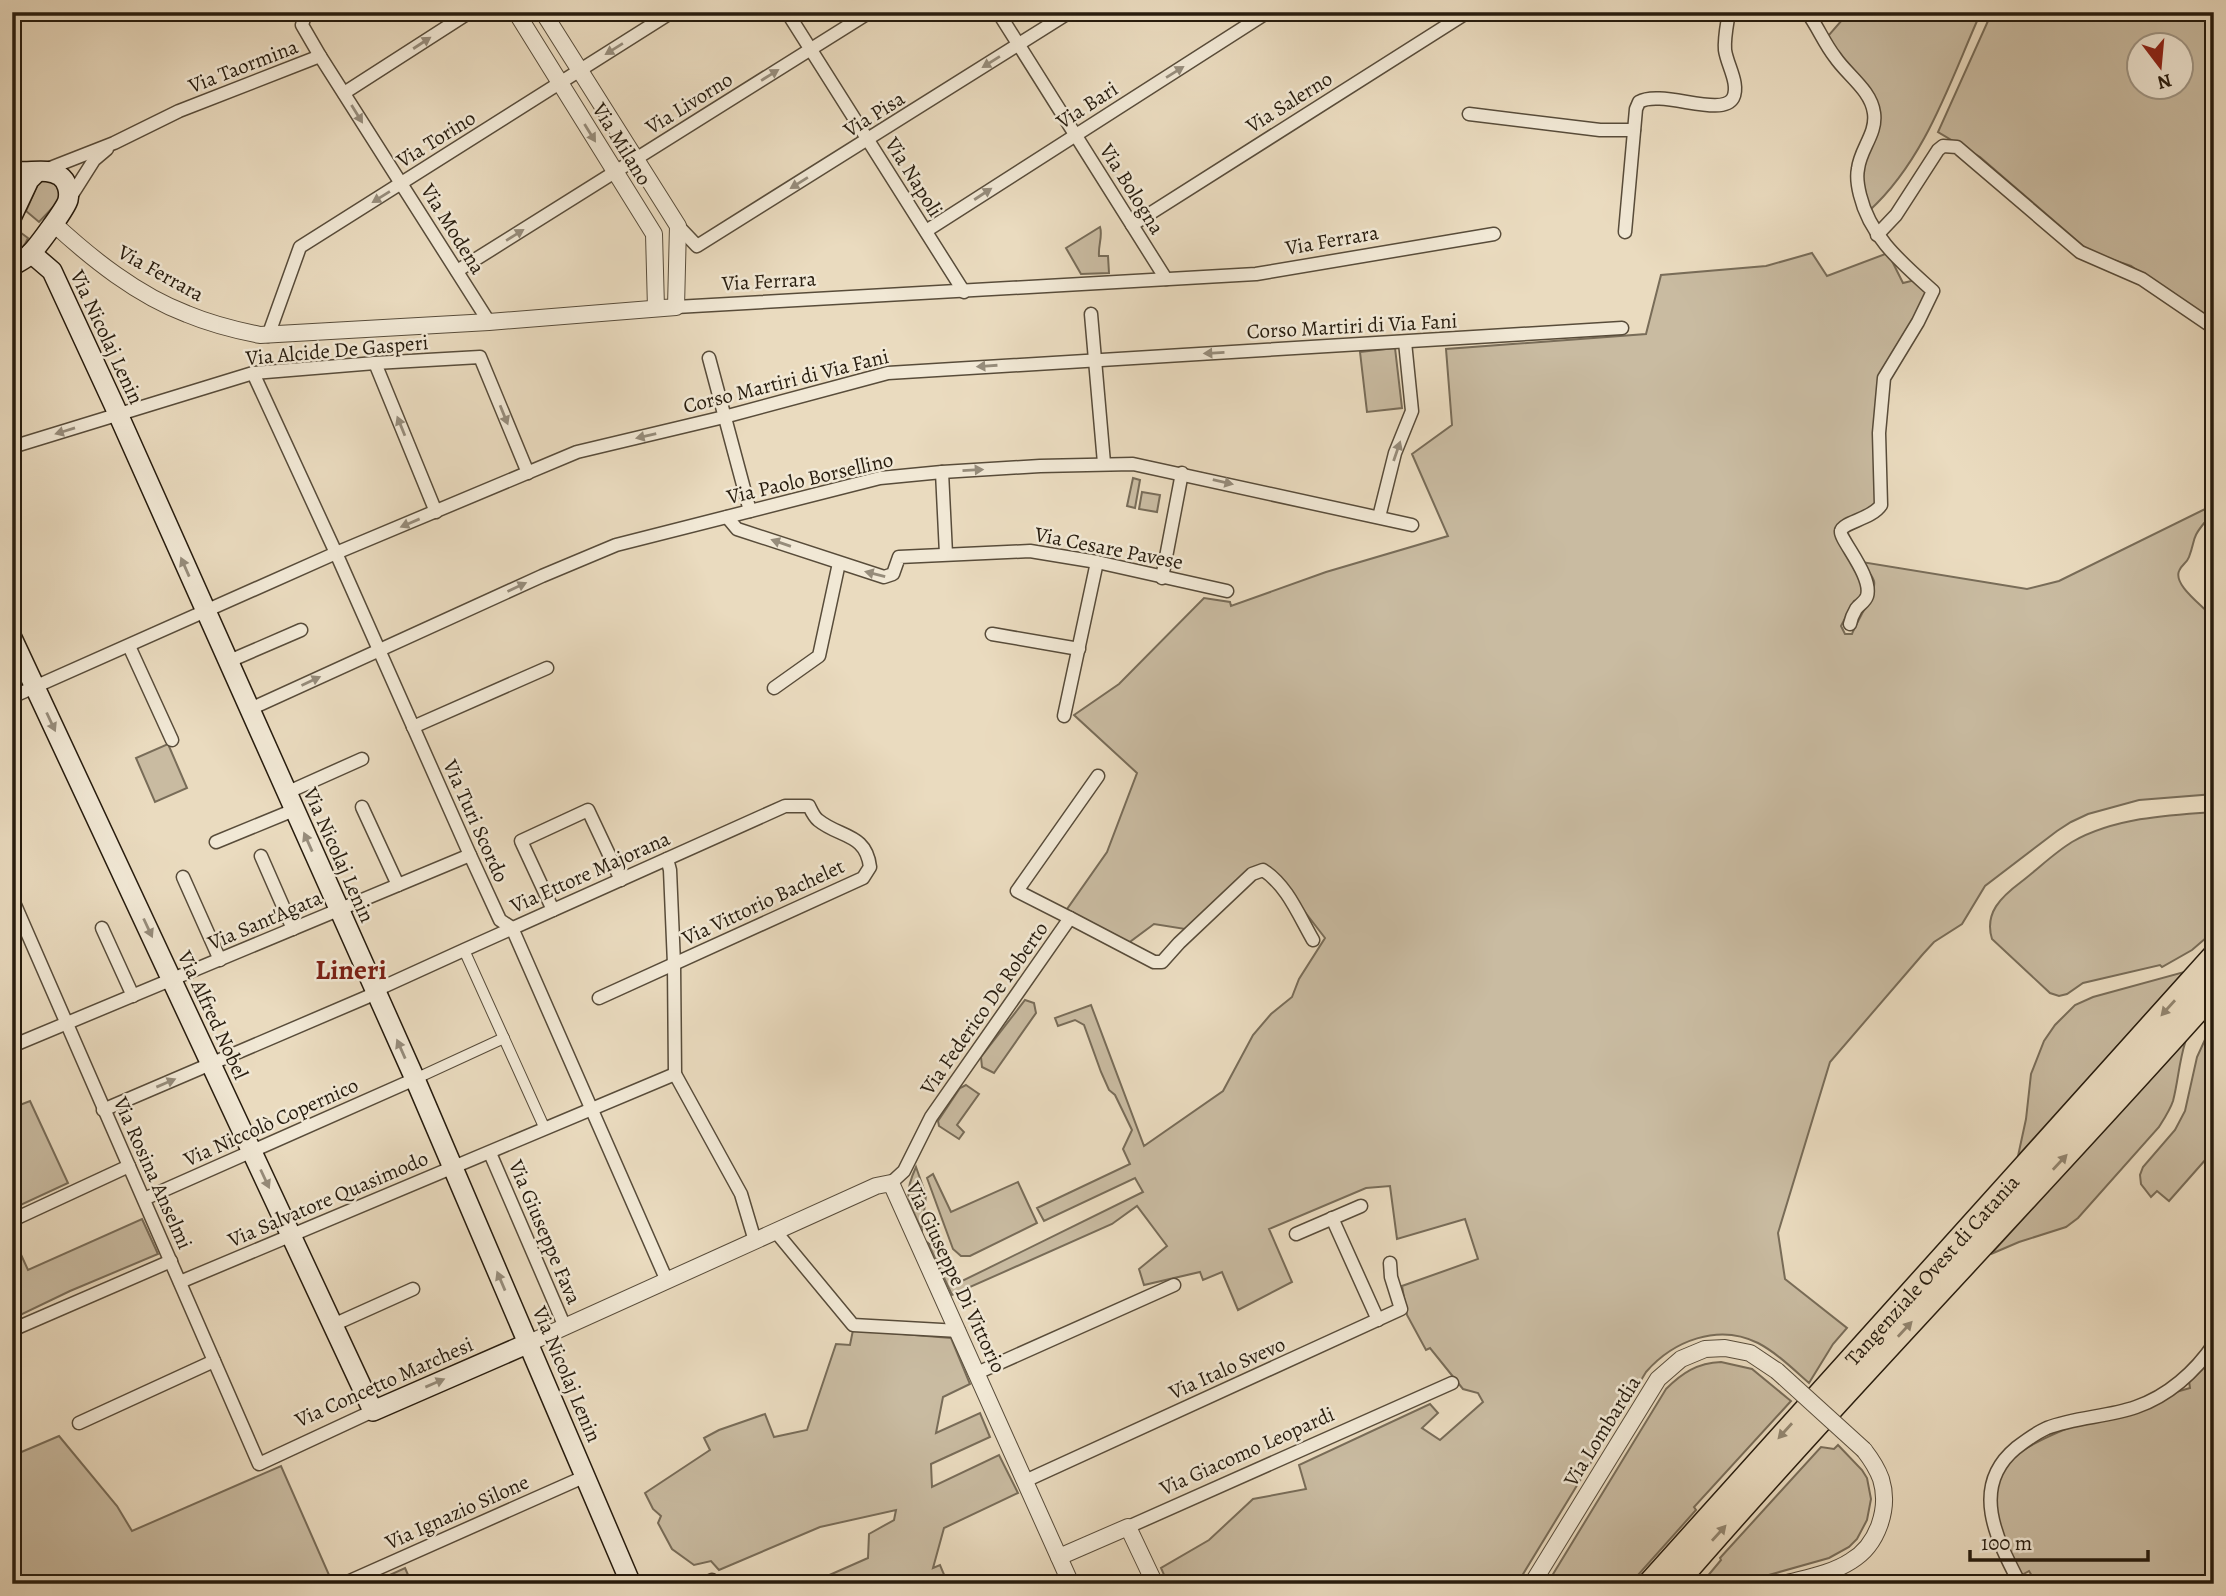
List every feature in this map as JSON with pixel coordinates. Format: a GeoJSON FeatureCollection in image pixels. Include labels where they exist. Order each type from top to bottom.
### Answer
{"type":"FeatureCollection","features":[{"type":"Feature","properties":{"kind":"highway","name":"Tangenziale Ovest di Catania"},"geometry":{"type":"LineString","coordinates":[[1650,1584],[2214,957]]}},
{"type":"Feature","properties":{"kind":"highway","name":"Tangenziale Ovest di Catania"},"geometry":{"type":"LineString","coordinates":[[1674,1584],[2214,991]]}},
{"type":"Feature","properties":{"kind":"main road"},"geometry":{"type":"LineString","coordinates":[[12,171],[41,171],[61,177],[69,190],[68,202],[24,261]]}},
{"type":"Feature","properties":{"kind":"main road"},"geometry":{"type":"LineString","coordinates":[[15,204],[29,180],[41,171]]}},
{"type":"Feature","properties":{"kind":"main road","name":"Via Nicolaj Lenin"},"geometry":{"type":"LineString","coordinates":[[24,261],[52,271],[415,1079],[631,1584]]}},
{"type":"Feature","properties":{"kind":"main road","name":"Via Alfred Nobel"},"geometry":{"type":"LineString","coordinates":[[12,638],[373,1411]]}},
{"type":"Feature","properties":{"kind":"main road","name":"Via Concetto Marchesi"},"geometry":{"type":"LineString","coordinates":[[373,1411],[529,1343]]}},
{"type":"Feature","properties":{"kind":"street","name":"Via Modena"},"geometry":{"type":"LineString","coordinates":[[306,12],[302,25],[320,56],[489,322]]}},
{"type":"Feature","properties":{"kind":"street"},"geometry":{"type":"LineString","coordinates":[[344,93],[470,12]]}},
{"type":"Feature","properties":{"kind":"street","name":"Via Milano"},"geometry":{"type":"LineString","coordinates":[[516,12],[654,234],[656,308]]}},
{"type":"Feature","properties":{"kind":"street","name":"Via Milano"},"geometry":{"type":"LineString","coordinates":[[543,12],[678,226]]}},
{"type":"Feature","properties":{"kind":"street","name":"Via Torino"},"geometry":{"type":"LineString","coordinates":[[268,336],[300,247],[672,12]]}},
{"type":"Feature","properties":{"kind":"street","name":"Via Napoli"},"geometry":{"type":"LineString","coordinates":[[787,12],[964,292]]}},
{"type":"Feature","properties":{"kind":"street","name":"Via Livorno"},"geometry":{"type":"LineString","coordinates":[[457,271],[870,12]]}},
{"type":"Feature","properties":{"kind":"street","name":"Via Bologna"},"geometry":{"type":"LineString","coordinates":[[998,12],[1166,279]]}},
{"type":"Feature","properties":{"kind":"street","name":"Via Pisa"},"geometry":{"type":"LineString","coordinates":[[678,226],[697,246],[1070,12]]}},
{"type":"Feature","properties":{"kind":"street","name":"Via Bari"},"geometry":{"type":"LineString","coordinates":[[926,231],[1268,12]]}},
{"type":"Feature","properties":{"kind":"street","name":"Via Salerno"},"geometry":{"type":"LineString","coordinates":[[1132,225],[1468,12]]}},
{"type":"Feature","properties":{"kind":"street"},"geometry":{"type":"LineString","coordinates":[[1625,232],[1636,109],[1639,102],[1645,98],[1667,98],[1695,104],[1729,103],[1734,96],[1735,87],[1725,52],[1729,12]]}},
{"type":"Feature","properties":{"kind":"street"},"geometry":{"type":"LineString","coordinates":[[1807,12],[1836,60],[1855,80],[1872,105],[1874,127],[1857,172],[1863,209],[1877,235],[1896,257],[1933,291],[1918,322],[1884,377],[1880,433],[1881,505],[1877,512],[1846,524],[1841,530],[1841,536],[1867,581],[1868,589],[1850,624]]}},
{"type":"Feature","properties":{"kind":"street","name":"Via Taormina"},"geometry":{"type":"LineString","coordinates":[[114,143],[179,111],[320,56]]}},
{"type":"Feature","properties":{"kind":"street"},"geometry":{"type":"LineString","coordinates":[[1469,114],[1600,130],[1634,130]]}},
{"type":"Feature","properties":{"kind":"street"},"geometry":{"type":"LineString","coordinates":[[41,171],[114,143]]}},
{"type":"Feature","properties":{"kind":"street"},"geometry":{"type":"LineString","coordinates":[[68,202],[94,160],[114,143]]}},
{"type":"Feature","properties":{"kind":"street"},"geometry":{"type":"LineString","coordinates":[[1877,235],[1896,215],[1938,150],[1942,146],[1958,147],[2074,247],[2092,258],[2142,279],[2214,328]]}},
{"type":"Feature","properties":{"kind":"street","name":"Via Ferrara"},"geometry":{"type":"LineString","coordinates":[[53,223],[90,257],[130,284],[186,314],[227,328],[268,336],[656,308],[1256,274],[1494,234]]}},
{"type":"Feature","properties":{"kind":"street"},"geometry":{"type":"LineString","coordinates":[[676,307],[678,226]]}},
{"type":"Feature","properties":{"kind":"street"},"geometry":{"type":"LineString","coordinates":[[1091,314],[1104,463]]}},
{"type":"Feature","properties":{"kind":"street","name":"Corso Martiri di Via Fani"},"geometry":{"type":"LineString","coordinates":[[12,697],[336,553],[577,452],[724,417],[888,373],[1622,328]]}},
{"type":"Feature","properties":{"kind":"street"},"geometry":{"type":"LineString","coordinates":[[1379,517],[1395,453],[1412,411],[1405,342]]}},
{"type":"Feature","properties":{"kind":"street","name":"Via Alcide De Gasperi"},"geometry":{"type":"LineString","coordinates":[[12,447],[253,373],[480,357],[528,473]]}},
{"type":"Feature","properties":{"kind":"street"},"geometry":{"type":"LineString","coordinates":[[709,358],[750,511]]}},
{"type":"Feature","properties":{"kind":"street"},"geometry":{"type":"LineString","coordinates":[[375,363],[436,512]]}},
{"type":"Feature","properties":{"kind":"street","name":"Via Turi Scordo"},"geometry":{"type":"LineString","coordinates":[[253,373],[500,920],[512,928],[667,1281]]}},
{"type":"Feature","properties":{"kind":"street","name":"Via Paolo Borsellino"},"geometry":{"type":"LineString","coordinates":[[248,710],[616,545],[880,478],[1104,463],[1133,464],[1412,524]]}},
{"type":"Feature","properties":{"kind":"street"},"geometry":{"type":"LineString","coordinates":[[942,472],[946,554]]}},
{"type":"Feature","properties":{"kind":"street"},"geometry":{"type":"LineString","coordinates":[[1162,578],[1182,474]]}},
{"type":"Feature","properties":{"kind":"street"},"geometry":{"type":"LineString","coordinates":[[727,517],[737,528],[839,563],[819,656],[774,688]]}},
{"type":"Feature","properties":{"kind":"street","name":"Via Cesare Pavese"},"geometry":{"type":"LineString","coordinates":[[839,563],[884,577],[892,574],[899,557],[1030,551],[1097,562],[1227,591]]}},
{"type":"Feature","properties":{"kind":"street"},"geometry":{"type":"LineString","coordinates":[[1064,716],[1097,562]]}},
{"type":"Feature","properties":{"kind":"street"},"geometry":{"type":"LineString","coordinates":[[227,662],[301,630]]}},
{"type":"Feature","properties":{"kind":"street"},"geometry":{"type":"LineString","coordinates":[[992,634],[1079,649]]}},
{"type":"Feature","properties":{"kind":"street"},"geometry":{"type":"LineString","coordinates":[[129,646],[172,740]]}},
{"type":"Feature","properties":{"kind":"street"},"geometry":{"type":"LineString","coordinates":[[413,727],[547,668]]}},
{"type":"Feature","properties":{"kind":"street"},"geometry":{"type":"LineString","coordinates":[[216,842],[362,759]]}},
{"type":"Feature","properties":{"kind":"street"},"geometry":{"type":"LineString","coordinates":[[1070,918],[1017,891],[1098,776]]}},
{"type":"Feature","properties":{"kind":"street","name":"Via Ettore Majorana"},"geometry":{"type":"LineString","coordinates":[[103,1110],[375,992],[785,806],[808,806],[817,819]]}},
{"type":"Feature","properties":{"kind":"street"},"geometry":{"type":"LineString","coordinates":[[362,807],[398,885]]}},
{"type":"Feature","properties":{"kind":"street"},"geometry":{"type":"LineString","coordinates":[[554,910],[521,841],[588,810],[621,880]]}},
{"type":"Feature","properties":{"kind":"street","name":"Via Vittorio Bachelet"},"geometry":{"type":"LineString","coordinates":[[598,998],[863,878],[870,867],[869,856],[862,843],[817,819]]}},
{"type":"Feature","properties":{"kind":"street","name":"Via Sant'Agata"},"geometry":{"type":"LineString","coordinates":[[12,1046],[470,855]]}},
{"type":"Feature","properties":{"kind":"street"},"geometry":{"type":"LineString","coordinates":[[261,856],[293,929]]}},
{"type":"Feature","properties":{"kind":"street"},"geometry":{"type":"LineString","coordinates":[[667,859],[670,870],[674,964],[675,1074],[741,1194],[755,1241]]}},
{"type":"Feature","properties":{"kind":"street","name":"Via Federico De Roberto"},"geometry":{"type":"LineString","coordinates":[[891,1183],[904,1171],[931,1117],[1070,918],[1154,962],[1162,962],[1252,874],[1263,870],[1286,893],[1313,940]]}},
{"type":"Feature","properties":{"kind":"street"},"geometry":{"type":"LineString","coordinates":[[183,877],[220,960]]}},
{"type":"Feature","properties":{"kind":"street","name":"Via Rosina Anselmi"},"geometry":{"type":"LineString","coordinates":[[12,898],[17,923],[130,1166],[259,1464]]}},
{"type":"Feature","properties":{"kind":"street"},"geometry":{"type":"LineString","coordinates":[[102,928],[133,996]]}},
{"type":"Feature","properties":{"kind":"street"},"geometry":{"type":"LineString","coordinates":[[464,950],[545,1129]]}},
{"type":"Feature","properties":{"kind":"street"},"geometry":{"type":"LineString","coordinates":[[415,1079],[504,1038]]}},
{"type":"Feature","properties":{"kind":"street","name":"Via Salvatore Quasimodo"},"geometry":{"type":"LineString","coordinates":[[180,1282],[675,1074]]}},
{"type":"Feature","properties":{"kind":"street","name":"Via Niccolò Copernico"},"geometry":{"type":"LineString","coordinates":[[144,1199],[415,1079]]}},
{"type":"Feature","properties":{"kind":"street","name":"Via Giuseppe Fava"},"geometry":{"type":"LineString","coordinates":[[490,1153],[565,1327]]}},
{"type":"Feature","properties":{"kind":"street"},"geometry":{"type":"LineString","coordinates":[[19,1217],[130,1166]]}},
{"type":"Feature","properties":{"kind":"street","name":"Via Giuseppe Di Vittorio"},"geometry":{"type":"LineString","coordinates":[[529,1343],[876,1186],[891,1183],[1071,1584]]}},
{"type":"Feature","properties":{"kind":"street"},"geometry":{"type":"LineString","coordinates":[[1296,1234],[1361,1206]]}},
{"type":"Feature","properties":{"kind":"street"},"geometry":{"type":"LineString","coordinates":[[1332,1218],[1378,1320]]}},
{"type":"Feature","properties":{"kind":"street"},"geometry":{"type":"LineString","coordinates":[[776,1232],[853,1325],[959,1331]]}},
{"type":"Feature","properties":{"kind":"street"},"geometry":{"type":"LineString","coordinates":[[12,1330],[171,1261]]}},
{"type":"Feature","properties":{"kind":"street","name":"Via Italo Svevo"},"geometry":{"type":"LineString","coordinates":[[1025,1480],[1401,1309],[1391,1277],[1390,1263]]}},
{"type":"Feature","properties":{"kind":"street"},"geometry":{"type":"LineString","coordinates":[[977,1373],[1174,1285]]}},
{"type":"Feature","properties":{"kind":"street"},"geometry":{"type":"LineString","coordinates":[[333,1325],[413,1289]]}},
{"type":"Feature","properties":{"kind":"street"},"geometry":{"type":"LineString","coordinates":[[2020,1584],[2002,1549],[1992,1512],[1991,1488],[1997,1468],[2003,1459],[2048,1427],[2136,1407],[2174,1388],[2203,1361],[2214,1344]]}},
{"type":"Feature","properties":{"kind":"street","name":"Via Lombardia"},"geometry":{"type":"LineString","coordinates":[[1532,1584],[1658,1379],[1681,1359],[1705,1349],[1725,1348],[1750,1353],[1777,1371],[1864,1450],[1876,1467],[1884,1492],[1882,1518],[1877,1532],[1864,1551],[1854,1560],[1828,1572],[1784,1584]]}},
{"type":"Feature","properties":{"kind":"street"},"geometry":{"type":"LineString","coordinates":[[79,1423],[214,1361]]}},
{"type":"Feature","properties":{"kind":"street","name":"Via Giacomo Leopardi"},"geometry":{"type":"LineString","coordinates":[[1059,1558],[1452,1383]]}},
{"type":"Feature","properties":{"kind":"street","name":"Via Concetto Marchesi"},"geometry":{"type":"LineString","coordinates":[[259,1464],[373,1411]]}},
{"type":"Feature","properties":{"kind":"street","name":"Via Ignazio Silone"},"geometry":{"type":"LineString","coordinates":[[344,1584],[586,1476]]}},
{"type":"Feature","properties":{"kind":"street"},"geometry":{"type":"LineString","coordinates":[[1128,1527],[1155,1584]]}},
{"type":"Feature","properties":{"kind":"shaded area"},"geometry":{"type":"Polygon","coordinates":[[[1849,12],[1981,12],[1947,92],[1921,143],[1906,168],[1869,211],[1861,170],[1878,124],[1828,36],[1849,12]]]}},
{"type":"Feature","properties":{"kind":"shaded area"},"geometry":{"type":"Polygon","coordinates":[[[1992,12],[2214,12],[2214,324],[2131,266],[2090,252],[1980,157],[1938,132],[1992,12]]]}},
{"type":"Feature","properties":{"kind":"shaded area"},"geometry":{"type":"Polygon","coordinates":[[[39,181],[54,182],[61,192],[58,202],[39,222],[26,211],[39,181]]]}},
{"type":"Feature","properties":{"kind":"shaded area"},"geometry":{"type":"Polygon","coordinates":[[[1100,227],[1099,256],[1108,256],[1109,273],[1081,274],[1066,248],[1100,227]]]}},
{"type":"Feature","properties":{"kind":"shaded area"},"geometry":{"type":"Polygon","coordinates":[[[14,230],[28,238],[18,251],[12,251],[14,230]]]}},
{"type":"Feature","properties":{"kind":"shaded area"},"geometry":{"type":"Polygon","coordinates":[[[1812,253],[1827,276],[1888,253],[1903,283],[1915,280],[1925,289],[1925,303],[1880,378],[1876,502],[1872,508],[1842,521],[1863,586],[1863,593],[1854,601],[1841,626],[1845,634],[1852,634],[1874,586],[1873,579],[1862,562],[2027,589],[2059,581],[2205,509],[2205,522],[2178,577],[2185,590],[2214,619],[2214,794],[2139,800],[2088,814],[2057,831],[1985,886],[1962,924],[1934,942],[1830,1062],[1778,1233],[1785,1279],[1847,1328],[1833,1344],[1809,1383],[1772,1352],[1743,1337],[1712,1335],[1697,1338],[1669,1352],[1646,1372],[1517,1584],[1168,1584],[1161,1568],[1209,1540],[1253,1499],[1306,1489],[1299,1465],[1430,1404],[1438,1413],[1422,1428],[1440,1440],[1483,1402],[1478,1393],[1463,1389],[1430,1348],[1426,1350],[1407,1315],[1402,1286],[1478,1259],[1465,1219],[1397,1239],[1390,1186],[1366,1188],[1269,1229],[1292,1282],[1238,1310],[1222,1272],[1203,1280],[1200,1272],[1144,1285],[1139,1269],[1167,1246],[1137,1206],[1112,1224],[952,1295],[928,1243],[938,1250],[954,1285],[1143,1192],[1135,1178],[1044,1221],[1037,1208],[1130,1164],[1123,1149],[1132,1130],[1115,1095],[1109,1090],[1084,1025],[1075,1020],[1058,1026],[1055,1018],[1091,1005],[1144,1146],[1223,1091],[1253,1035],[1271,1014],[1292,997],[1299,979],[1325,938],[1274,872],[1246,872],[1185,929],[1154,924],[1127,944],[1065,912],[1107,852],[1137,773],[1074,715],[1119,684],[1204,598],[1230,602],[1231,606],[1326,572],[1448,536],[1412,454],[1452,425],[1446,349],[1646,334],[1661,275],[1766,266],[1812,253]]]}},
{"type":"Feature","properties":{"kind":"shaded area"},"geometry":{"type":"Polygon","coordinates":[[[1395,348],[1402,408],[1367,412],[1360,352],[1395,348]]]}},
{"type":"Feature","properties":{"kind":"shaded area"},"geometry":{"type":"Polygon","coordinates":[[[1133,478],[1140,480],[1135,508],[1127,506],[1133,478]]]}},
{"type":"Feature","properties":{"kind":"shaded area"},"geometry":{"type":"Polygon","coordinates":[[[1142,492],[1160,495],[1157,512],[1139,509],[1142,492]]]}},
{"type":"Feature","properties":{"kind":"shaded area"},"geometry":{"type":"Polygon","coordinates":[[[168,744],[187,788],[155,802],[136,758],[168,744]]]}},
{"type":"Feature","properties":{"kind":"shaded area"},"geometry":{"type":"Polygon","coordinates":[[[2214,812],[2214,931],[2192,950],[2162,967],[2160,965],[2083,983],[2059,996],[2050,993],[1992,939],[1990,921],[1996,906],[2052,856],[2072,842],[2123,823],[2159,816],[2214,812]]]}},
{"type":"Feature","properties":{"kind":"shaded area"},"geometry":{"type":"Polygon","coordinates":[[[2184,972],[2018,1156],[2026,1119],[2031,1074],[2044,1041],[2055,1025],[2075,1005],[2093,997],[2184,972]]]}},
{"type":"Feature","properties":{"kind":"shaded area"},"geometry":{"type":"Polygon","coordinates":[[[1025,1000],[1034,1003],[1036,1013],[994,1073],[982,1067],[981,1057],[1025,1000]]]}},
{"type":"Feature","properties":{"kind":"shaded area"},"geometry":{"type":"Polygon","coordinates":[[[2214,1020],[2214,1150],[2169,1201],[2157,1191],[2151,1197],[2141,1184],[2140,1175],[2143,1167],[2175,1130],[2185,1111],[2197,1057],[2214,1020]]]}},
{"type":"Feature","properties":{"kind":"shaded area"},"geometry":{"type":"Polygon","coordinates":[[[2185,1043],[2173,1101],[2165,1118],[2078,1218],[2066,1227],[1991,1254],[2172,1053],[2185,1043]]]}},
{"type":"Feature","properties":{"kind":"shaded area"},"geometry":{"type":"Polygon","coordinates":[[[966,1085],[979,1094],[957,1125],[964,1132],[959,1139],[939,1126],[938,1121],[960,1088],[966,1085]]]}},
{"type":"Feature","properties":{"kind":"shaded area"},"geometry":{"type":"Polygon","coordinates":[[[30,1101],[68,1183],[12,1209],[12,1108],[30,1101]]]}},
{"type":"Feature","properties":{"kind":"shaded area"},"geometry":{"type":"Polygon","coordinates":[[[916,1167],[926,1195],[922,1230],[908,1193],[916,1167]]]}},
{"type":"Feature","properties":{"kind":"shaded area"},"geometry":{"type":"Polygon","coordinates":[[[933,1174],[951,1212],[1018,1182],[1037,1223],[970,1256],[961,1256],[953,1249],[927,1178],[933,1174]]]}},
{"type":"Feature","properties":{"kind":"shaded area"},"geometry":{"type":"Polygon","coordinates":[[[142,1219],[158,1254],[12,1319],[12,1235],[28,1270],[142,1219]]]}},
{"type":"Feature","properties":{"kind":"shaded area"},"geometry":{"type":"Polygon","coordinates":[[[853,1330],[951,1338],[970,1384],[943,1397],[936,1433],[980,1413],[990,1437],[931,1464],[932,1487],[999,1455],[1018,1493],[944,1528],[933,1568],[940,1565],[948,1584],[809,1584],[868,1558],[869,1534],[894,1520],[896,1510],[820,1527],[719,1570],[711,1561],[694,1565],[672,1549],[658,1523],[661,1516],[653,1509],[645,1493],[710,1450],[704,1438],[719,1430],[765,1414],[774,1437],[807,1430],[836,1344],[850,1345],[853,1330]]]}},
{"type":"Feature","properties":{"kind":"shaded area"},"geometry":{"type":"Polygon","coordinates":[[[2214,1354],[2214,1584],[2037,1584],[2029,1571],[2020,1576],[2003,1537],[1995,1505],[1998,1479],[2013,1457],[2033,1444],[2088,1420],[2190,1388],[2189,1381],[2214,1354]]]}},
{"type":"Feature","properties":{"kind":"shaded area"},"geometry":{"type":"Polygon","coordinates":[[[1721,1362],[1752,1369],[1791,1401],[1694,1507],[1696,1510],[1630,1584],[1547,1584],[1666,1389],[1690,1370],[1721,1362]]]}},
{"type":"Feature","properties":{"kind":"shaded area"},"geometry":{"type":"Polygon","coordinates":[[[59,1436],[117,1506],[132,1531],[281,1466],[333,1584],[12,1584],[12,1456],[59,1436]]]}},
{"type":"Feature","properties":{"kind":"shaded area"},"geometry":{"type":"Polygon","coordinates":[[[1838,1445],[1867,1478],[1871,1499],[1867,1520],[1857,1539],[1849,1547],[1829,1558],[1737,1584],[1701,1584],[1720,1558],[1821,1447],[1834,1449],[1838,1445]]]}},
{"type":"Feature","properties":{"kind":"shaded area"},"geometry":{"type":"Polygon","coordinates":[[[405,1568],[412,1584],[370,1584],[405,1568]]]}},
{"type":"Feature","properties":{"kind":"district","name":"Lineri"},"geometry":{"type":"Point","coordinates":[351,969]}}]}
